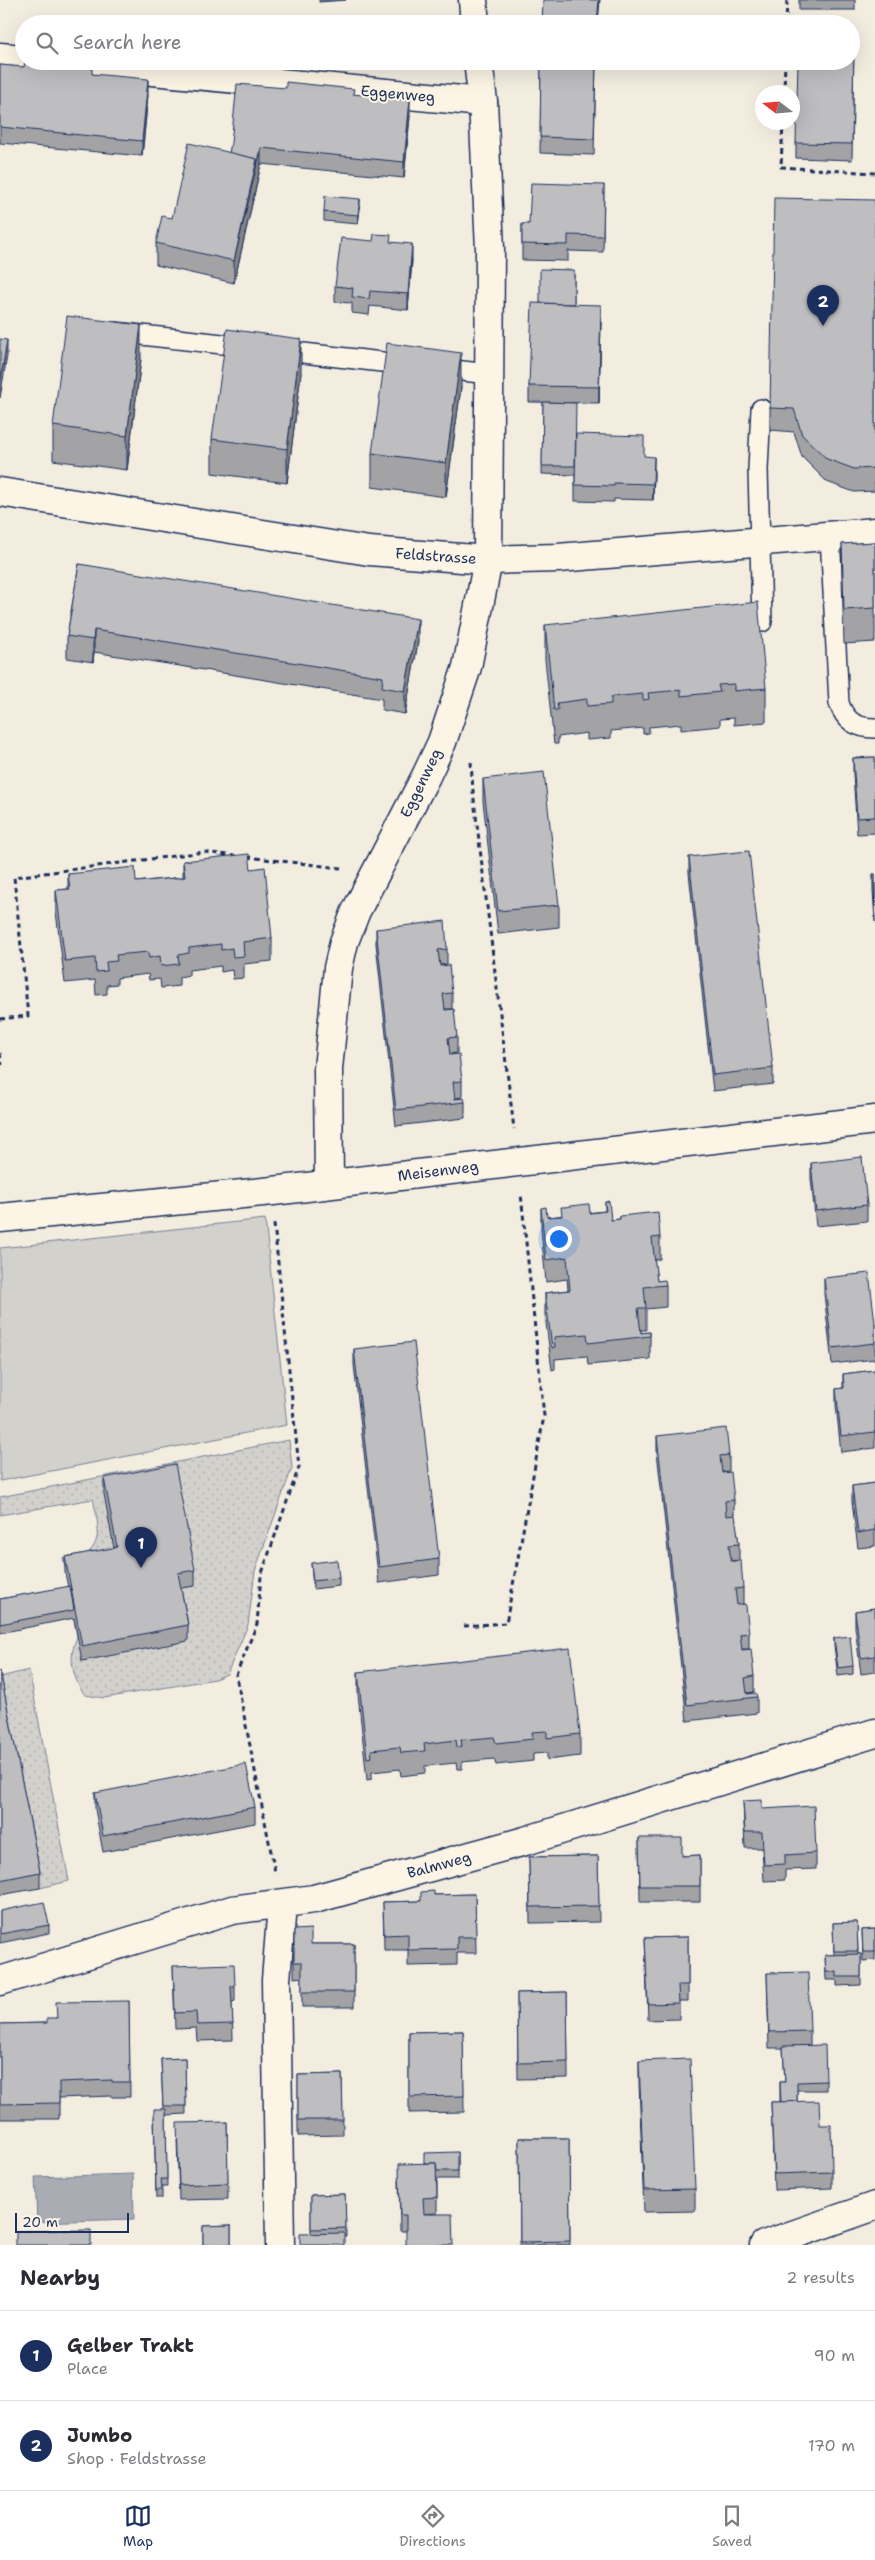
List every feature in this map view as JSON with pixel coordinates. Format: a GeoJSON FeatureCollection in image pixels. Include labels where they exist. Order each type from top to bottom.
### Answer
{"type":"FeatureCollection","features":[{"type":"Feature","properties":{"kind":"street"},"geometry":{"type":"LineString","coordinates":[[473,0],[474,15]]}},
{"type":"Feature","properties":{"kind":"street"},"geometry":{"type":"LineString","coordinates":[[0,57],[15,58]]}},
{"type":"Feature","properties":{"kind":"street","name":"Eggenweg"},"geometry":{"type":"LineString","coordinates":[[141,70],[482,102]]}},
{"type":"Feature","properties":{"kind":"street","name":"Eggenweg"},"geometry":{"type":"LineString","coordinates":[[329,1184],[328,1069],[338,968],[344,942],[353,918],[376,871],[426,776],[455,705],[467,667],[488,560],[490,249],[479,70]]}},
{"type":"Feature","properties":{"kind":"street","name":"Feldstrasse"},"geometry":{"type":"LineString","coordinates":[[0,492],[369,551],[488,560],[558,558],[875,532]]}},
{"type":"Feature","properties":{"kind":"street","name":"Meisenweg"},"geometry":{"type":"LineString","coordinates":[[0,1218],[329,1184],[875,1120]]}},
{"type":"Feature","properties":{"kind":"street","name":"Balmweg"},"geometry":{"type":"LineString","coordinates":[[0,1981],[232,1910],[282,1905],[314,1899],[525,1841],[875,1734]]}},
{"type":"Feature","properties":{"kind":"street"},"geometry":{"type":"LineString","coordinates":[[280,2245],[276,1980],[282,1905]]}},
{"type":"Feature","properties":{"kind":"street"},"geometry":{"type":"LineString","coordinates":[[764,2245],[875,2206]]}},
{"type":"Feature","properties":{"kind":"lane"},"geometry":{"type":"LineString","coordinates":[[100,330],[489,374]]}},
{"type":"Feature","properties":{"kind":"lane"},"geometry":{"type":"LineString","coordinates":[[761,409],[758,469],[762,622]]}},
{"type":"Feature","properties":{"kind":"lane"},"geometry":{"type":"LineString","coordinates":[[830,536],[839,703],[842,714],[849,720],[857,725],[875,728]]}},
{"type":"Feature","properties":{"kind":"path"},"geometry":{"type":"LineString","coordinates":[[786,0],[786,15]]}},
{"type":"Feature","properties":{"kind":"path"},"geometry":{"type":"LineString","coordinates":[[784,85],[785,70]]}},
{"type":"Feature","properties":{"kind":"path"},"geometry":{"type":"LineString","coordinates":[[783,130],[781,168],[875,173]]}},
{"type":"Feature","properties":{"kind":"path"},"geometry":{"type":"LineString","coordinates":[[0,1019],[28,1016],[14,877],[204,852],[376,871]]}},
{"type":"Feature","properties":{"kind":"path"},"geometry":{"type":"LineString","coordinates":[[0,1053],[2,1065]]}},
{"type":"Feature","properties":{"kind":"path"},"geometry":{"type":"LineString","coordinates":[[273,1218],[299,1467],[261,1576],[257,1624],[236,1675],[282,1905]]}},
{"type":"Feature","properties":{"kind":"shaded area"},"geometry":{"type":"Polygon","coordinates":[[[265,1219],[287,1425],[0,1481],[0,1248],[265,1219]]]}},
{"type":"Feature","properties":{"kind":"shaded area"},"geometry":{"type":"Polygon","coordinates":[[[289,1440],[292,1468],[255,1571],[248,1625],[227,1674],[215,1679],[104,1698],[85,1695],[74,1674],[72,1659],[77,1637],[63,1557],[83,1556],[94,1545],[98,1530],[93,1499],[0,1515],[0,1497],[289,1440]]]}},
{"type":"Feature","properties":{"kind":"shaded area"},"geometry":{"type":"Polygon","coordinates":[[[29,1670],[69,1881],[40,1888],[0,1687],[0,1677],[29,1670]]]}},
{"type":"Feature","properties":{"kind":"shaded area"},"geometry":{"type":"Polygon","coordinates":[[[133,2174],[134,2219],[37,2222],[35,2177],[133,2174]]]}},
{"type":"Feature","properties":{"kind":"building"},"geometry":{"type":"Polygon","coordinates":[[[543,0],[599,0],[598,15],[542,15],[543,0]]]}},
{"type":"Feature","properties":{"kind":"building"},"geometry":{"type":"Polygon","coordinates":[[[0,65],[15,66],[15,70],[92,70],[92,74],[148,79],[142,141],[0,127],[0,65]]]}},
{"type":"Feature","properties":{"kind":"building"},"geometry":{"type":"Polygon","coordinates":[[[541,70],[596,70],[594,139],[540,137],[541,70]]]}},
{"type":"Feature","properties":{"kind":"building"},"geometry":{"type":"Polygon","coordinates":[[[798,70],[854,70],[852,144],[796,143],[796,130],[800,130],[800,85],[797,85],[798,70]]]}},
{"type":"Feature","properties":{"kind":"building"},"geometry":{"type":"Polygon","coordinates":[[[286,82],[354,89],[353,94],[410,100],[404,162],[261,148],[257,166],[257,159],[229,153],[237,84],[286,88],[286,82]]]}},
{"type":"Feature","properties":{"kind":"building"},"geometry":{"type":"Polygon","coordinates":[[[189,143],[257,159],[234,261],[156,243],[162,216],[172,218],[189,143]]]}},
{"type":"Feature","properties":{"kind":"building"},"geometry":{"type":"Polygon","coordinates":[[[531,183],[604,185],[603,236],[568,235],[568,245],[522,244],[522,224],[529,224],[531,183]]]}},
{"type":"Feature","properties":{"kind":"building"},"geometry":{"type":"Polygon","coordinates":[[[325,196],[360,199],[358,215],[324,212],[325,196]]]}},
{"type":"Feature","properties":{"kind":"building"},"geometry":{"type":"Polygon","coordinates":[[[774,198],[875,200],[875,468],[854,469],[827,459],[802,435],[794,409],[770,408],[774,198]]]}},
{"type":"Feature","properties":{"kind":"building"},"geometry":{"type":"Polygon","coordinates":[[[374,234],[391,235],[390,242],[412,244],[408,294],[370,291],[369,299],[352,297],[353,288],[335,286],[341,238],[373,241],[374,234]]]}},
{"type":"Feature","properties":{"kind":"building"},"geometry":{"type":"Polygon","coordinates":[[[540,269],[574,270],[574,304],[540,303],[540,269]]]}},
{"type":"Feature","properties":{"kind":"building"},"geometry":{"type":"Polygon","coordinates":[[[532,303],[601,305],[599,387],[529,386],[532,303]]]}},
{"type":"Feature","properties":{"kind":"building"},"geometry":{"type":"Polygon","coordinates":[[[67,316],[141,325],[127,436],[53,426],[67,316]]]}},
{"type":"Feature","properties":{"kind":"building"},"geometry":{"type":"Polygon","coordinates":[[[227,329],[301,339],[287,449],[212,439],[227,329]]]}},
{"type":"Feature","properties":{"kind":"building"},"geometry":{"type":"Polygon","coordinates":[[[0,339],[7,340],[0,383],[0,339]]]}},
{"type":"Feature","properties":{"kind":"building"},"geometry":{"type":"Polygon","coordinates":[[[387,343],[461,353],[446,463],[372,453],[387,343]]]}},
{"type":"Feature","properties":{"kind":"building"},"geometry":{"type":"Polygon","coordinates":[[[543,402],[576,403],[575,466],[542,466],[543,402]]]}},
{"type":"Feature","properties":{"kind":"building"},"geometry":{"type":"Polygon","coordinates":[[[576,434],[644,436],[644,456],[654,457],[653,484],[575,485],[576,434]]]}},
{"type":"Feature","properties":{"kind":"building"},"geometry":{"type":"Polygon","coordinates":[[[875,542],[875,608],[844,610],[842,544],[875,542]]]}},
{"type":"Feature","properties":{"kind":"building"},"geometry":{"type":"Polygon","coordinates":[[[79,564],[418,619],[405,691],[382,687],[383,677],[94,630],[93,640],[67,636],[79,564]]]}},
{"type":"Feature","properties":{"kind":"building"},"geometry":{"type":"Polygon","coordinates":[[[758,602],[766,688],[734,691],[734,684],[718,685],[720,692],[681,696],[681,690],[648,693],[649,699],[643,700],[643,694],[611,697],[611,704],[587,706],[587,699],[557,703],[558,710],[554,710],[545,625],[758,602]]]}},
{"type":"Feature","properties":{"kind":"building"},"geometry":{"type":"Polygon","coordinates":[[[875,757],[875,817],[857,818],[853,758],[875,757]]]}},
{"type":"Feature","properties":{"kind":"building"},"geometry":{"type":"Polygon","coordinates":[[[544,772],[559,905],[498,911],[483,779],[544,772]]]}},
{"type":"Feature","properties":{"kind":"building"},"geometry":{"type":"Polygon","coordinates":[[[749,851],[773,1068],[713,1075],[689,857],[749,851]]]}},
{"type":"Feature","properties":{"kind":"building"},"geometry":{"type":"Polygon","coordinates":[[[249,854],[251,869],[265,867],[272,938],[243,942],[244,956],[233,957],[232,948],[221,950],[221,944],[189,948],[189,953],[178,955],[179,964],[161,966],[160,956],[149,958],[148,952],[116,955],[117,961],[106,962],[107,971],[96,972],[95,958],[65,961],[56,890],[70,889],[68,874],[135,867],[136,882],[185,877],[183,861],[249,854]]]}},
{"type":"Feature","properties":{"kind":"building"},"geometry":{"type":"Polygon","coordinates":[[[873,874],[875,874],[875,906],[873,874]]]}},
{"type":"Feature","properties":{"kind":"building"},"geometry":{"type":"Polygon","coordinates":[[[445,921],[447,949],[438,950],[440,966],[449,965],[452,993],[443,994],[445,1010],[454,1009],[457,1037],[448,1038],[450,1055],[459,1054],[462,1081],[453,1082],[455,1099],[464,1098],[465,1102],[396,1110],[376,929],[445,921]]]}},
{"type":"Feature","properties":{"kind":"building"},"geometry":{"type":"Polygon","coordinates":[[[862,1157],[867,1205],[816,1211],[811,1163],[862,1157]]]}},
{"type":"Feature","properties":{"kind":"building"},"geometry":{"type":"Polygon","coordinates":[[[609,1201],[611,1220],[620,1219],[620,1216],[658,1212],[660,1237],[652,1238],[657,1281],[665,1280],[666,1285],[644,1287],[646,1308],[638,1308],[641,1333],[650,1332],[650,1336],[588,1343],[587,1334],[554,1337],[555,1347],[552,1348],[545,1293],[570,1290],[567,1257],[546,1260],[541,1208],[546,1207],[547,1217],[562,1216],[561,1207],[589,1204],[590,1213],[606,1211],[605,1202],[609,1201]]]}},
{"type":"Feature","properties":{"kind":"building"},"geometry":{"type":"Polygon","coordinates":[[[869,1273],[875,1323],[875,1343],[832,1348],[824,1278],[869,1273]]]}},
{"type":"Feature","properties":{"kind":"building"},"geometry":{"type":"Polygon","coordinates":[[[414,1342],[439,1559],[379,1567],[354,1349],[414,1342]]]}},
{"type":"Feature","properties":{"kind":"building"},"geometry":{"type":"Polygon","coordinates":[[[875,1370],[875,1432],[841,1436],[836,1389],[844,1388],[843,1374],[875,1370]]]}},
{"type":"Feature","properties":{"kind":"building"},"geometry":{"type":"Polygon","coordinates":[[[726,1428],[729,1455],[720,1456],[722,1473],[731,1472],[734,1500],[725,1501],[726,1516],[735,1515],[739,1544],[729,1545],[731,1561],[741,1561],[743,1588],[735,1589],[737,1605],[745,1604],[746,1606],[749,1633],[740,1634],[742,1650],[751,1649],[754,1676],[745,1678],[747,1694],[756,1693],[757,1697],[687,1705],[657,1436],[726,1428]]]}},
{"type":"Feature","properties":{"kind":"building"},"geometry":{"type":"Polygon","coordinates":[[[175,1464],[195,1570],[178,1573],[188,1625],[82,1646],[65,1557],[117,1547],[104,1478],[175,1464]]]}},
{"type":"Feature","properties":{"kind":"building"},"geometry":{"type":"Polygon","coordinates":[[[875,1483],[875,1530],[858,1533],[852,1486],[875,1483]]]}},
{"type":"Feature","properties":{"kind":"building"},"geometry":{"type":"Polygon","coordinates":[[[337,1560],[339,1578],[313,1581],[311,1563],[337,1560]]]}},
{"type":"Feature","properties":{"kind":"building"},"geometry":{"type":"Polygon","coordinates":[[[70,1586],[74,1610],[0,1624],[0,1599],[70,1586]]]}},
{"type":"Feature","properties":{"kind":"building"},"geometry":{"type":"Polygon","coordinates":[[[875,1608],[875,1656],[861,1658],[855,1611],[875,1608]]]}},
{"type":"Feature","properties":{"kind":"building"},"geometry":{"type":"Polygon","coordinates":[[[850,1636],[853,1666],[838,1668],[834,1638],[850,1636]]]}},
{"type":"Feature","properties":{"kind":"building"},"geometry":{"type":"Polygon","coordinates":[[[570,1648],[580,1734],[547,1738],[547,1731],[532,1732],[533,1739],[496,1743],[494,1737],[461,1740],[462,1746],[457,1747],[456,1740],[424,1744],[425,1751],[401,1753],[400,1747],[371,1750],[372,1757],[367,1758],[358,1672],[570,1648]]]}},
{"type":"Feature","properties":{"kind":"building"},"geometry":{"type":"Polygon","coordinates":[[[0,1671],[40,1872],[0,1880],[0,1671]]]}},
{"type":"Feature","properties":{"kind":"building"},"geometry":{"type":"Polygon","coordinates":[[[246,1764],[255,1807],[103,1836],[95,1793],[246,1764]]]}},
{"type":"Feature","properties":{"kind":"building"},"geometry":{"type":"Polygon","coordinates":[[[762,1800],[762,1809],[814,1806],[816,1853],[785,1855],[785,1864],[764,1865],[762,1832],[745,1832],[743,1801],[762,1800]]]}},
{"type":"Feature","properties":{"kind":"building"},"geometry":{"type":"Polygon","coordinates":[[[639,1838],[682,1838],[682,1856],[700,1855],[700,1886],[640,1886],[639,1838]]]}},
{"type":"Feature","properties":{"kind":"building"},"geometry":{"type":"Polygon","coordinates":[[[598,1856],[599,1906],[530,1907],[529,1857],[598,1856]]]}},
{"type":"Feature","properties":{"kind":"building"},"geometry":{"type":"Polygon","coordinates":[[[434,1891],[434,1895],[475,1894],[476,1937],[457,1937],[457,1949],[408,1950],[408,1934],[384,1935],[383,1902],[421,1901],[421,1892],[434,1891]]]}},
{"type":"Feature","properties":{"kind":"building"},"geometry":{"type":"Polygon","coordinates":[[[44,1902],[49,1925],[0,1934],[0,1911],[44,1902]]]}},
{"type":"Feature","properties":{"kind":"building"},"geometry":{"type":"Polygon","coordinates":[[[857,1922],[858,1951],[834,1951],[833,1923],[857,1922]]]}},
{"type":"Feature","properties":{"kind":"building"},"geometry":{"type":"Polygon","coordinates":[[[311,1929],[311,1944],[354,1944],[354,1992],[302,1992],[302,1962],[294,1962],[294,1930],[311,1929]]]}},
{"type":"Feature","properties":{"kind":"building"},"geometry":{"type":"Polygon","coordinates":[[[875,1929],[875,1952],[863,1952],[862,1930],[875,1929]]]}},
{"type":"Feature","properties":{"kind":"building"},"geometry":{"type":"Polygon","coordinates":[[[688,1937],[688,1985],[678,1985],[679,2003],[648,2004],[645,1938],[688,1937]]]}},
{"type":"Feature","properties":{"kind":"building"},"geometry":{"type":"Polygon","coordinates":[[[861,1954],[861,1977],[837,1977],[837,1972],[826,1972],[825,1955],[861,1954]]]}},
{"type":"Feature","properties":{"kind":"building"},"geometry":{"type":"Polygon","coordinates":[[[234,1964],[235,1986],[231,1986],[233,2024],[197,2025],[196,2012],[175,2013],[173,1966],[234,1964]]]}},
{"type":"Feature","properties":{"kind":"building"},"geometry":{"type":"Polygon","coordinates":[[[808,1972],[810,2031],[769,2032],[767,1973],[808,1972]]]}},
{"type":"Feature","properties":{"kind":"building"},"geometry":{"type":"Polygon","coordinates":[[[567,1992],[568,2062],[518,2063],[517,1993],[567,1992]]]}},
{"type":"Feature","properties":{"kind":"building"},"geometry":{"type":"Polygon","coordinates":[[[129,2001],[130,2082],[112,2082],[112,2080],[59,2082],[59,2103],[0,2104],[0,2024],[47,2023],[47,2018],[57,2018],[56,2002],[129,2001]]]}},
{"type":"Feature","properties":{"kind":"building"},"geometry":{"type":"Polygon","coordinates":[[[463,2031],[464,2096],[409,2097],[409,2032],[463,2031]]]}},
{"type":"Feature","properties":{"kind":"building"},"geometry":{"type":"Polygon","coordinates":[[[825,2045],[826,2081],[797,2082],[797,2102],[781,2102],[780,2082],[785,2082],[783,2046],[825,2045]]]}},
{"type":"Feature","properties":{"kind":"building"},"geometry":{"type":"Polygon","coordinates":[[[185,2058],[186,2106],[163,2106],[161,2059],[185,2058]]]}},
{"type":"Feature","properties":{"kind":"building"},"geometry":{"type":"Polygon","coordinates":[[[690,2059],[695,2189],[644,2190],[639,2061],[690,2059]]]}},
{"type":"Feature","properties":{"kind":"building"},"geometry":{"type":"Polygon","coordinates":[[[342,2074],[343,2120],[298,2120],[298,2075],[342,2074]]]}},
{"type":"Feature","properties":{"kind":"building"},"geometry":{"type":"Polygon","coordinates":[[[819,2101],[820,2125],[831,2125],[832,2172],[774,2174],[771,2102],[819,2101]]]}},
{"type":"Feature","properties":{"kind":"building"},"geometry":{"type":"Polygon","coordinates":[[[154,2109],[166,2109],[167,2179],[161,2179],[162,2190],[156,2190],[154,2109]]]}},
{"type":"Feature","properties":{"kind":"building"},"geometry":{"type":"Polygon","coordinates":[[[227,2122],[228,2183],[179,2185],[177,2123],[227,2122]]]}},
{"type":"Feature","properties":{"kind":"building"},"geometry":{"type":"Polygon","coordinates":[[[519,2138],[569,2138],[570,2241],[520,2242],[519,2138]]]}},
{"type":"Feature","properties":{"kind":"building"},"geometry":{"type":"Polygon","coordinates":[[[458,2152],[458,2171],[437,2171],[436,2163],[424,2163],[424,2153],[458,2152]]]}},
{"type":"Feature","properties":{"kind":"building"},"geometry":{"type":"Polygon","coordinates":[[[436,2163],[437,2197],[423,2198],[424,2214],[452,2214],[453,2245],[406,2245],[406,2215],[400,2215],[399,2164],[436,2163]]]}},
{"type":"Feature","properties":{"kind":"building"},"geometry":{"type":"Polygon","coordinates":[[[345,2194],[346,2228],[311,2229],[311,2195],[345,2194]]]}},
{"type":"Feature","properties":{"kind":"building"},"geometry":{"type":"Polygon","coordinates":[[[231,2225],[231,2244],[203,2245],[203,2226],[231,2225]]]}},
{"type":"Feature","properties":{"kind":"building"},"geometry":{"type":"Polygon","coordinates":[[[91,2230],[91,2245],[16,2245],[16,2231],[91,2230]]]}},
{"type":"Feature","properties":{"kind":"building"},"geometry":{"type":"Polygon","coordinates":[[[344,2233],[344,2245],[300,2245],[300,2234],[344,2233]]]}},
{"type":"Feature","properties":{"kind":"place","name":"Jumbo"},"geometry":{"type":"Point","coordinates":[823,326]}},
{"type":"Feature","properties":{"kind":"place","name":"Gelber Trakt"},"geometry":{"type":"Point","coordinates":[141,1568]}}]}
